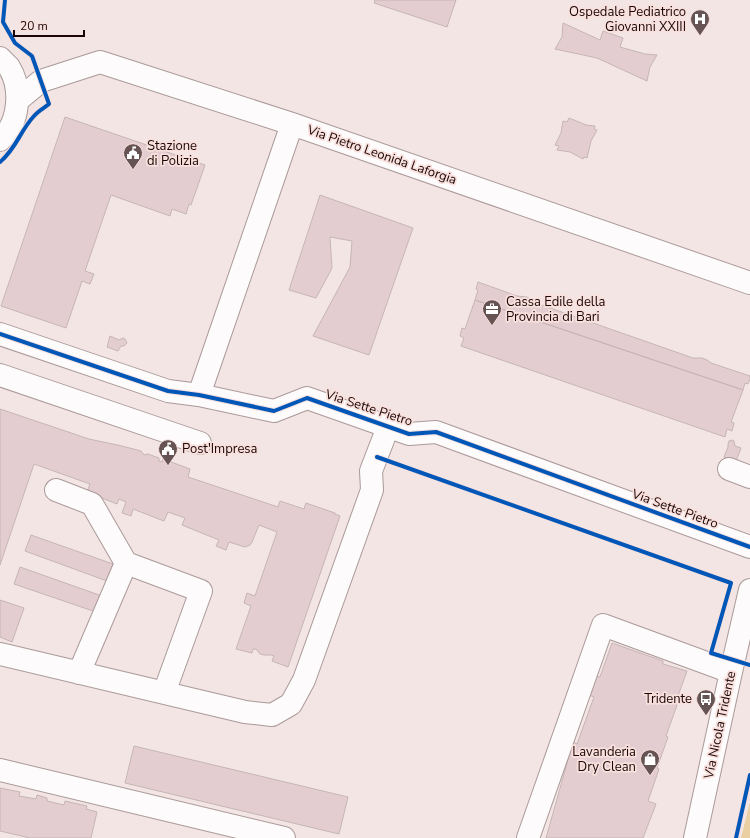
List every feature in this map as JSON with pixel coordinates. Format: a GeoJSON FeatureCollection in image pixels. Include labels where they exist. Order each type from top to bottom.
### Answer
{"type":"FeatureCollection","features":[{"type":"Feature","properties":{"kind":"street"},"geometry":{"type":"LineString","coordinates":[[0,58],[8,67],[16,83],[18,100],[14,119],[0,140]]}},
{"type":"Feature","properties":{"kind":"street","name":"Via Pietro Leonida Laforgia"},"geometry":{"type":"LineString","coordinates":[[18,100],[41,81],[100,62],[292,124],[750,283]]}},
{"type":"Feature","properties":{"kind":"street"},"geometry":{"type":"LineString","coordinates":[[199,395],[292,124]]}},
{"type":"Feature","properties":{"kind":"street","name":"Via Sette Pietro"},"geometry":{"type":"LineString","coordinates":[[0,334],[168,391],[199,395],[274,411],[307,398],[409,434],[436,432],[750,548]]}},
{"type":"Feature","properties":{"kind":"street"},"geometry":{"type":"LineString","coordinates":[[0,376],[200,443]]}},
{"type":"Feature","properties":{"kind":"street"},"geometry":{"type":"LineString","coordinates":[[0,654],[245,712],[272,715],[291,704],[304,680],[372,490],[371,471],[388,426]]}},
{"type":"Feature","properties":{"kind":"street"},"geometry":{"type":"LineString","coordinates":[[729,469],[750,477]]}},
{"type":"Feature","properties":{"kind":"street"},"geometry":{"type":"LineString","coordinates":[[56,490],[92,504],[126,563],[202,591],[164,693]]}},
{"type":"Feature","properties":{"kind":"street"},"geometry":{"type":"LineString","coordinates":[[79,673],[126,563]]}},
{"type":"Feature","properties":{"kind":"street","name":"Via Nicola Tridente"},"geometry":{"type":"LineString","coordinates":[[695,838],[750,590]]}},
{"type":"Feature","properties":{"kind":"street"},"geometry":{"type":"LineString","coordinates":[[528,838],[603,625],[731,672]]}},
{"type":"Feature","properties":{"kind":"street"},"geometry":{"type":"LineString","coordinates":[[0,770],[284,838]]}},
{"type":"Feature","properties":{"kind":"shaded area"},"geometry":{"type":"Polygon","coordinates":[[[750,802],[750,838],[741,838],[750,802]]]}},
{"type":"Feature","properties":{"kind":"building"},"geometry":{"type":"Polygon","coordinates":[[[375,0],[456,0],[447,27],[374,3],[375,0]]]}},
{"type":"Feature","properties":{"kind":"building"},"geometry":{"type":"Polygon","coordinates":[[[563,23],[600,40],[603,31],[623,38],[620,47],[645,54],[657,55],[650,67],[647,81],[597,58],[555,49],[562,37],[563,23]]]}},
{"type":"Feature","properties":{"kind":"building"},"geometry":{"type":"Polygon","coordinates":[[[65,117],[205,165],[191,205],[189,204],[186,214],[172,209],[170,216],[111,195],[85,271],[94,274],[90,284],[82,281],[66,328],[1,306],[65,117]]]}},
{"type":"Feature","properties":{"kind":"building"},"geometry":{"type":"Polygon","coordinates":[[[569,118],[586,125],[595,126],[594,129],[597,130],[591,141],[587,158],[584,157],[583,159],[570,152],[557,150],[559,146],[555,145],[561,133],[563,121],[567,122],[569,118]]]}},
{"type":"Feature","properties":{"kind":"building"},"geometry":{"type":"Polygon","coordinates":[[[320,195],[413,228],[369,355],[313,336],[350,267],[352,241],[330,237],[332,268],[316,298],[289,290],[320,195]]]}},
{"type":"Feature","properties":{"kind":"building"},"geometry":{"type":"Polygon","coordinates":[[[478,282],[517,296],[527,297],[536,303],[693,358],[702,358],[711,363],[750,376],[750,379],[748,384],[745,383],[743,390],[475,300],[478,290],[476,289],[478,282]]]}},
{"type":"Feature","properties":{"kind":"building"},"geometry":{"type":"Polygon","coordinates":[[[475,300],[743,390],[731,422],[734,423],[732,431],[727,429],[725,437],[461,346],[464,338],[460,336],[462,328],[465,329],[475,300]]]}},
{"type":"Feature","properties":{"kind":"building"},"geometry":{"type":"Polygon","coordinates":[[[110,336],[119,340],[123,338],[127,343],[124,346],[121,346],[118,351],[107,347],[110,336]]]}},
{"type":"Feature","properties":{"kind":"building"},"geometry":{"type":"Polygon","coordinates":[[[0,409],[89,439],[141,451],[144,455],[148,454],[159,458],[159,461],[162,462],[163,459],[190,469],[188,477],[278,507],[280,501],[304,509],[306,503],[340,516],[288,667],[272,661],[274,656],[260,654],[256,649],[253,649],[252,653],[236,649],[251,606],[244,603],[247,593],[255,596],[277,532],[259,525],[250,545],[245,547],[229,542],[226,550],[216,546],[219,540],[182,525],[185,518],[168,512],[164,521],[133,509],[131,516],[122,513],[126,502],[119,499],[117,504],[87,492],[90,484],[34,464],[0,565],[0,409]]]}},
{"type":"Feature","properties":{"kind":"building"},"geometry":{"type":"Polygon","coordinates":[[[729,441],[734,441],[735,446],[741,448],[736,461],[724,457],[729,441]]]}},
{"type":"Feature","properties":{"kind":"building"},"geometry":{"type":"Polygon","coordinates":[[[31,535],[113,564],[107,581],[25,551],[31,535]]]}},
{"type":"Feature","properties":{"kind":"building"},"geometry":{"type":"Polygon","coordinates":[[[20,567],[102,596],[96,612],[14,584],[20,567]]]}},
{"type":"Feature","properties":{"kind":"building"},"geometry":{"type":"Polygon","coordinates":[[[0,600],[24,608],[12,642],[0,637],[0,600]]]}},
{"type":"Feature","properties":{"kind":"building"},"geometry":{"type":"Polygon","coordinates":[[[612,643],[663,661],[663,664],[687,671],[675,704],[677,705],[666,736],[668,737],[657,768],[659,769],[648,801],[656,804],[643,838],[546,838],[573,742],[577,744],[594,697],[589,695],[596,676],[600,677],[612,643]]]}},
{"type":"Feature","properties":{"kind":"building"},"geometry":{"type":"Polygon","coordinates":[[[134,746],[348,797],[339,834],[125,783],[134,746]]]}},
{"type":"Feature","properties":{"kind":"building"},"geometry":{"type":"Polygon","coordinates":[[[0,788],[20,792],[19,796],[36,799],[37,795],[47,798],[47,801],[64,805],[65,801],[87,806],[86,809],[97,812],[91,838],[30,838],[0,831],[0,788]]]}},
{"type":"Feature","properties":{"kind":"cycle path"},"geometry":{"type":"LineString","coordinates":[[0,162],[14,146],[34,116],[49,104],[32,56],[15,43],[3,22],[5,0]]}},
{"type":"Feature","properties":{"kind":"cycle path"},"geometry":{"type":"LineString","coordinates":[[0,334],[168,391],[199,395],[274,411],[307,398],[409,434],[436,432],[750,547]]}},
{"type":"Feature","properties":{"kind":"cycle path"},"geometry":{"type":"LineString","coordinates":[[377,457],[731,583],[711,653],[750,665]]}},
{"type":"Feature","properties":{"kind":"cycle path"},"geometry":{"type":"LineString","coordinates":[[736,838],[750,775]]}},
{"type":"Feature","properties":{"kind":"place","name":"Ospedale Pediatrico Giovanni XXIII"},"geometry":{"type":"Point","coordinates":[700,36]}},
{"type":"Feature","properties":{"kind":"place","name":"Stazione di Polizia"},"geometry":{"type":"Point","coordinates":[133,170]}},
{"type":"Feature","properties":{"kind":"place","name":"Cassa Edile della Provincia di Bari"},"geometry":{"type":"Point","coordinates":[492,326]}},
{"type":"Feature","properties":{"kind":"place","name":"Post'Impresa"},"geometry":{"type":"Point","coordinates":[168,466]}},
{"type":"Feature","properties":{"kind":"place","name":"Tridente"},"geometry":{"type":"Point","coordinates":[706,716]}},
{"type":"Feature","properties":{"kind":"place","name":"Lavanderia Dry Clean"},"geometry":{"type":"Point","coordinates":[650,776]}}]}
